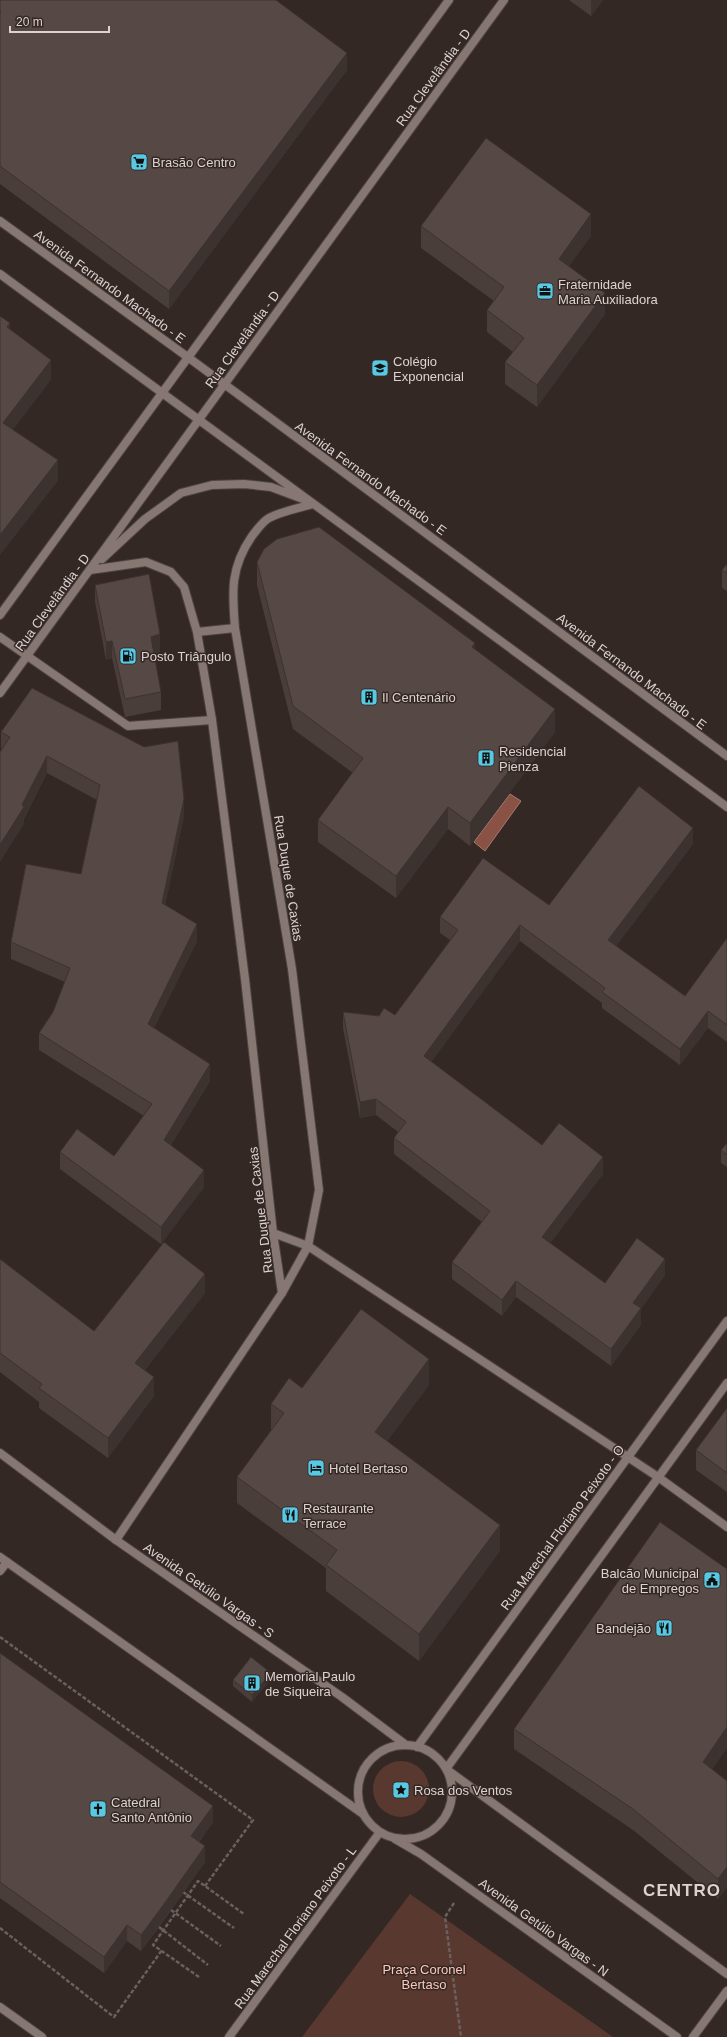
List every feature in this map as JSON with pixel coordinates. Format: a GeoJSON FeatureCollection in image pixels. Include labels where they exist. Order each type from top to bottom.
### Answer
{"type":"FeatureCollection","features":[{"type":"Feature","properties":{"kind":"street"},"geometry":{"type":"LineString","coordinates":[[0,615],[449,0]]}},
{"type":"Feature","properties":{"kind":"street","name":"Rua Clevelândia - D"},"geometry":{"type":"LineString","coordinates":[[0,693],[504,0]]}},
{"type":"Feature","properties":{"kind":"street","name":"Avenida Fernando Machado - E"},"geometry":{"type":"LineString","coordinates":[[0,221],[189,358],[727,756]]}},
{"type":"Feature","properties":{"kind":"street"},"geometry":{"type":"LineString","coordinates":[[0,274],[727,807]]}},
{"type":"Feature","properties":{"kind":"street"},"geometry":{"type":"LineString","coordinates":[[90,570],[145,519],[181,493],[212,485],[244,484],[271,487],[313,504]]}},
{"type":"Feature","properties":{"kind":"street","name":"Rua Duque de Caxias"},"geometry":{"type":"LineString","coordinates":[[116,1540],[282,1293],[308,1246],[319,1190],[292,969],[235,628],[233,596],[235,570],[245,547],[268,519],[313,504]]}},
{"type":"Feature","properties":{"kind":"street","name":"Rua Duque de Caxias"},"geometry":{"type":"LineString","coordinates":[[90,570],[146,562],[171,572],[184,586],[198,632],[212,720],[245,979],[272,1233],[282,1293]]}},
{"type":"Feature","properties":{"kind":"street"},"geometry":{"type":"LineString","coordinates":[[198,632],[235,628]]}},
{"type":"Feature","properties":{"kind":"street"},"geometry":{"type":"LineString","coordinates":[[0,638],[128,726],[212,720]]}},
{"type":"Feature","properties":{"kind":"street"},"geometry":{"type":"LineString","coordinates":[[272,1233],[308,1246],[658,1477],[727,1527]]}},
{"type":"Feature","properties":{"kind":"street","name":"Rua Marechal Floriano Peixoto - O"},"geometry":{"type":"LineString","coordinates":[[417,1747],[727,1321]]}},
{"type":"Feature","properties":{"kind":"street"},"geometry":{"type":"LineString","coordinates":[[446,1769],[727,1383]]}},
{"type":"Feature","properties":{"kind":"street","name":"Avenida Getúlio Vargas - S"},"geometry":{"type":"LineString","coordinates":[[0,1453],[116,1540],[342,1697],[406,1745]]}},
{"type":"Feature","properties":{"kind":"street"},"geometry":{"type":"LineString","coordinates":[[0,1571],[3,1559],[363,1814],[380,1832],[396,1839],[411,1839],[426,1835],[438,1826],[447,1814],[452,1799],[452,1784],[446,1769]]}},
{"type":"Feature","properties":{"kind":"street"},"geometry":{"type":"LineString","coordinates":[[363,1814],[358,1791],[360,1779],[366,1768],[382,1751],[406,1745],[417,1747],[435,1756],[446,1769],[727,1974]]}},
{"type":"Feature","properties":{"kind":"street","name":"Rua Marechal Floriano Peixoto - L"},"geometry":{"type":"LineString","coordinates":[[229,2037],[380,1832]]}},
{"type":"Feature","properties":{"kind":"street","name":"Avenida Getúlio Vargas - N"},"geometry":{"type":"LineString","coordinates":[[396,1839],[421,1854],[677,2037]]}},
{"type":"Feature","properties":{"kind":"street"},"geometry":{"type":"LineString","coordinates":[[693,2037],[727,1991]]}},
{"type":"Feature","properties":{"kind":"street"},"geometry":{"type":"LineString","coordinates":[[0,2007],[42,2037]]}},
{"type":"Feature","properties":{"kind":"path"},"geometry":{"type":"LineString","coordinates":[[0,1637],[253,1820],[205,1886]]}},
{"type":"Feature","properties":{"kind":"path"},"geometry":{"type":"LineString","coordinates":[[199,1977],[153,1944],[175,1913],[198,1881],[244,1914]]}},
{"type":"Feature","properties":{"kind":"path"},"geometry":{"type":"LineString","coordinates":[[461,2037],[445,1917],[465,1886]]}},
{"type":"Feature","properties":{"kind":"path"},"geometry":{"type":"LineString","coordinates":[[183,1892],[234,1928]]}},
{"type":"Feature","properties":{"kind":"path"},"geometry":{"type":"LineString","coordinates":[[171,1910],[221,1946]]}},
{"type":"Feature","properties":{"kind":"path"},"geometry":{"type":"LineString","coordinates":[[159,1927],[208,1965]]}},
{"type":"Feature","properties":{"kind":"path"},"geometry":{"type":"LineString","coordinates":[[0,1928],[114,2017],[162,1950]]}},
{"type":"Feature","properties":{"kind":"green space"},"geometry":{"type":"Polygon","coordinates":[[[401,1761],[412,1763],[421,1769],[427,1778],[429,1789],[427,1800],[421,1809],[412,1815],[401,1817],[390,1815],[381,1809],[375,1800],[373,1789],[375,1778],[381,1769],[390,1763],[401,1761]]]}},
{"type":"Feature","properties":{"kind":"green space","name":"Praça Coronel Bertaso"},"geometry":{"type":"Polygon","coordinates":[[[410,1894],[613,2037],[302,2037],[410,1894]]]}},
{"type":"Feature","properties":{"kind":"shaded area"},"geometry":{"type":"Polygon","coordinates":[[[510,794],[521,801],[485,851],[474,842],[510,794]]]}},
{"type":"Feature","properties":{"kind":"building","name":"Brasão Centro"},"geometry":{"type":"Polygon","coordinates":[[[0,0],[276,0],[347,53],[169,291],[0,166],[0,0]]]}},
{"type":"Feature","properties":{"kind":"building","name":"Fraternidade Maria Auxiliadora"},"geometry":{"type":"Polygon","coordinates":[[[486,138],[591,214],[559,259],[605,293],[537,385],[505,362],[524,338],[487,310],[504,287],[421,226],[486,138]]]}},
{"type":"Feature","properties":{"kind":"building"},"geometry":{"type":"Polygon","coordinates":[[[0,316],[10,323],[7,327],[51,360],[3,423],[58,460],[0,535],[0,316]]]}},
{"type":"Feature","properties":{"kind":"building"},"geometry":{"type":"Polygon","coordinates":[[[319,527],[475,643],[472,647],[555,709],[470,823],[448,807],[396,876],[318,820],[363,758],[293,706],[257,562],[264,549],[277,539],[319,527]]]}},
{"type":"Feature","properties":{"kind":"building"},"geometry":{"type":"Polygon","coordinates":[[[727,564],[727,573],[722,570],[727,564]]]}},
{"type":"Feature","properties":{"kind":"building","name":"Posto Triângulo"},"geometry":{"type":"Polygon","coordinates":[[[149,574],[160,634],[151,637],[161,692],[125,699],[112,641],[106,642],[95,585],[149,574]]]}},
{"type":"Feature","properties":{"kind":"building"},"geometry":{"type":"Polygon","coordinates":[[[32,688],[144,747],[178,741],[184,799],[162,903],[197,924],[148,1024],[210,1064],[164,1140],[204,1170],[161,1227],[60,1152],[77,1129],[114,1156],[152,1104],[39,1033],[53,1012],[70,968],[11,942],[26,864],[81,874],[100,785],[47,756],[22,805],[24,807],[0,845],[0,752],[10,737],[1,732],[32,688]]]}},
{"type":"Feature","properties":{"kind":"building"},"geometry":{"type":"Polygon","coordinates":[[[639,786],[693,828],[608,940],[685,996],[727,938],[727,1025],[708,1011],[680,1049],[602,992],[605,988],[520,925],[424,1056],[542,1145],[559,1123],[603,1157],[542,1237],[605,1283],[637,1238],[665,1259],[633,1303],[641,1308],[611,1349],[516,1281],[502,1300],[452,1262],[490,1211],[394,1138],[406,1122],[376,1099],[360,1102],[343,1012],[379,1016],[384,1008],[395,1015],[458,930],[440,917],[483,858],[549,905],[639,786]]]}},
{"type":"Feature","properties":{"kind":"building"},"geometry":{"type":"Polygon","coordinates":[[[727,1143],[727,1155],[721,1150],[727,1143]]]}},
{"type":"Feature","properties":{"kind":"building"},"geometry":{"type":"Polygon","coordinates":[[[164,1242],[205,1274],[135,1363],[154,1377],[108,1438],[39,1388],[42,1384],[0,1353],[0,1259],[94,1331],[164,1242]]]}},
{"type":"Feature","properties":{"kind":"building"},"geometry":{"type":"Polygon","coordinates":[[[361,1309],[429,1359],[375,1432],[500,1525],[419,1634],[326,1565],[337,1550],[237,1477],[284,1413],[271,1404],[289,1378],[302,1388],[361,1309]]]}},
{"type":"Feature","properties":{"kind":"building"},"geometry":{"type":"Polygon","coordinates":[[[727,1408],[727,1473],[696,1450],[727,1408]]]}},
{"type":"Feature","properties":{"kind":"building"},"geometry":{"type":"Polygon","coordinates":[[[660,1522],[727,1569],[727,1727],[703,1762],[727,1781],[727,1867],[718,1879],[633,1809],[514,1729],[660,1522]]]}},
{"type":"Feature","properties":{"kind":"building","name":"Catedral Santo Antônio"},"geometry":{"type":"Polygon","coordinates":[[[0,1653],[213,1806],[191,1836],[205,1846],[159,1911],[141,1935],[127,1925],[104,1957],[0,1882],[0,1653]]]}},
{"type":"Feature","properties":{"kind":"building","name":"Memorial Paulo de Siqueira"},"geometry":{"type":"Polygon","coordinates":[[[251,1657],[271,1673],[252,1695],[233,1680],[251,1657]]]}},
{"type":"Feature","properties":{"kind":"place","name":"Brasão Centro"},"geometry":{"type":"Point","coordinates":[139,162]}},
{"type":"Feature","properties":{"kind":"place","name":"Fraternidade Maria Auxiliadora"},"geometry":{"type":"Point","coordinates":[545,291]}},
{"type":"Feature","properties":{"kind":"place","name":"Colégio Exponencial"},"geometry":{"type":"Point","coordinates":[380,368]}},
{"type":"Feature","properties":{"kind":"place","name":"Posto Triângulo"},"geometry":{"type":"Point","coordinates":[128,656]}},
{"type":"Feature","properties":{"kind":"place","name":"Il Centenário"},"geometry":{"type":"Point","coordinates":[369,697]}},
{"type":"Feature","properties":{"kind":"place","name":"Residencial Pienza"},"geometry":{"type":"Point","coordinates":[486,758]}},
{"type":"Feature","properties":{"kind":"place","name":"Hotel Bertaso"},"geometry":{"type":"Point","coordinates":[316,1468]}},
{"type":"Feature","properties":{"kind":"place","name":"Restaurante Terrace"},"geometry":{"type":"Point","coordinates":[290,1515]}},
{"type":"Feature","properties":{"kind":"place","name":"Balcão Municipal de Empregos"},"geometry":{"type":"Point","coordinates":[712,1580]}},
{"type":"Feature","properties":{"kind":"place","name":"Bandejão"},"geometry":{"type":"Point","coordinates":[664,1628]}},
{"type":"Feature","properties":{"kind":"place","name":"Memorial Paulo de Siqueira"},"geometry":{"type":"Point","coordinates":[252,1683]}},
{"type":"Feature","properties":{"kind":"place","name":"Rosa dos Ventos"},"geometry":{"type":"Point","coordinates":[401,1790]}},
{"type":"Feature","properties":{"kind":"place","name":"Catedral Santo Antônio"},"geometry":{"type":"Point","coordinates":[98,1809]}},
{"type":"Feature","properties":{"kind":"district","name":"CENTRO"},"geometry":{"type":"Point","coordinates":[682,1890]}}]}
